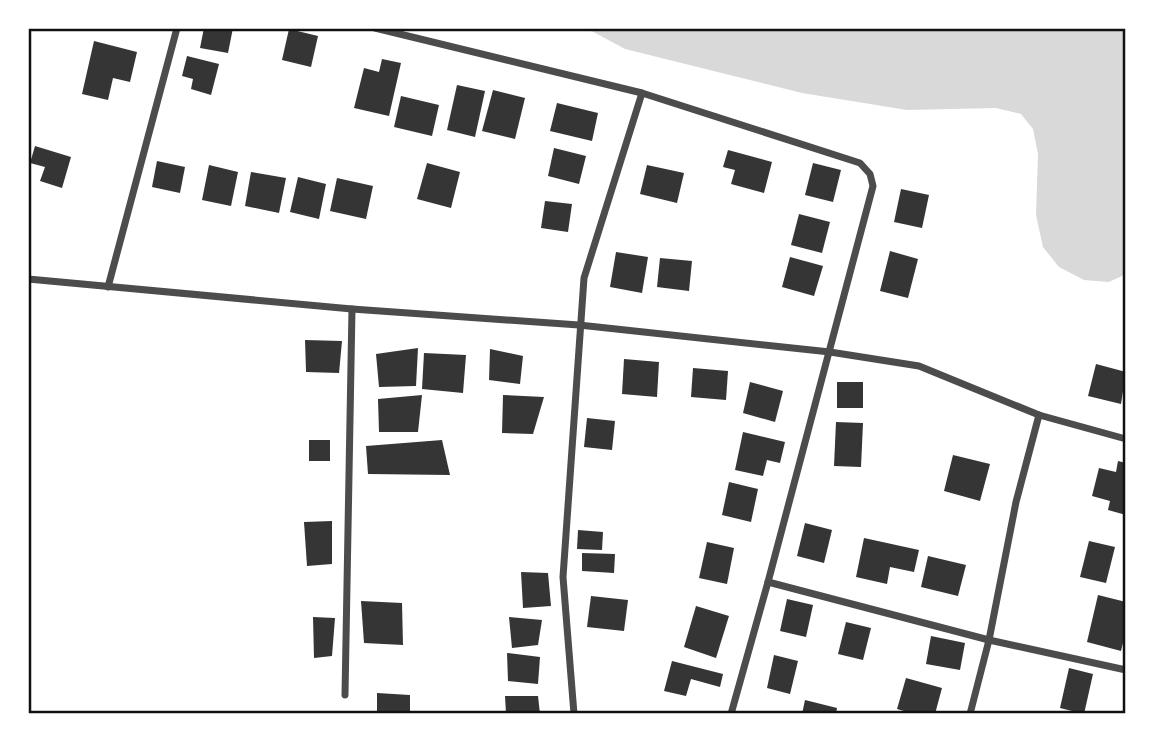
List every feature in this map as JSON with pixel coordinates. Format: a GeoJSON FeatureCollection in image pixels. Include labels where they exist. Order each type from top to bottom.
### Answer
{"type":"FeatureCollection","features":[{"type":"Feature","properties":{"kind":"street"},"geometry":{"type":"LineString","coordinates":[[108,287],[177,28]]}},
{"type":"Feature","properties":{"kind":"street"},"geometry":{"type":"LineString","coordinates":[[375,28],[642,93],[860,163],[870,174],[873,187],[731,714]]}},
{"type":"Feature","properties":{"kind":"street"},"geometry":{"type":"LineString","coordinates":[[574,714],[563,578],[584,278],[642,93]]}},
{"type":"Feature","properties":{"kind":"street"},"geometry":{"type":"LineString","coordinates":[[28,279],[352,309],[579,325],[830,352],[919,366],[1039,415],[1126,439]]}},
{"type":"Feature","properties":{"kind":"street"},"geometry":{"type":"LineString","coordinates":[[345,695],[352,309]]}},
{"type":"Feature","properties":{"kind":"street"},"geometry":{"type":"LineString","coordinates":[[970,714],[989,640],[1016,502],[1039,415]]}},
{"type":"Feature","properties":{"kind":"street"},"geometry":{"type":"LineString","coordinates":[[768,582],[989,640],[1126,670]]}},
{"type":"Feature","properties":{"kind":"shaded area"},"geometry":{"type":"Polygon","coordinates":[[[586,28],[1126,28],[1126,274],[1109,282],[1084,280],[1059,267],[1043,247],[1036,215],[1038,154],[1033,129],[1021,114],[996,108],[907,110],[802,93],[625,49],[586,28]]]}},
{"type":"Feature","properties":{"kind":"building"},"geometry":{"type":"Polygon","coordinates":[[[204,28],[233,28],[228,53],[200,48],[204,28]]]}},
{"type":"Feature","properties":{"kind":"building"},"geometry":{"type":"Polygon","coordinates":[[[289,29],[318,36],[311,67],[282,60],[289,29]]]}},
{"type":"Feature","properties":{"kind":"building"},"geometry":{"type":"Polygon","coordinates":[[[94,41],[137,52],[130,82],[113,78],[108,100],[82,94],[94,41]]]}},
{"type":"Feature","properties":{"kind":"building"},"geometry":{"type":"Polygon","coordinates":[[[187,56],[219,64],[211,95],[191,89],[193,79],[182,76],[187,56]]]}},
{"type":"Feature","properties":{"kind":"building"},"geometry":{"type":"Polygon","coordinates":[[[382,59],[401,63],[389,116],[354,108],[364,68],[379,72],[382,59]]]}},
{"type":"Feature","properties":{"kind":"building"},"geometry":{"type":"Polygon","coordinates":[[[457,85],[485,91],[475,137],[447,130],[457,85]]]}},
{"type":"Feature","properties":{"kind":"building"},"geometry":{"type":"Polygon","coordinates":[[[493,90],[525,98],[515,139],[482,131],[493,90]]]}},
{"type":"Feature","properties":{"kind":"building"},"geometry":{"type":"Polygon","coordinates":[[[401,96],[439,105],[432,136],[394,127],[401,96]]]}},
{"type":"Feature","properties":{"kind":"building"},"geometry":{"type":"Polygon","coordinates":[[[557,103],[598,113],[592,141],[550,131],[557,103]]]}},
{"type":"Feature","properties":{"kind":"building"},"geometry":{"type":"Polygon","coordinates":[[[35,146],[71,157],[62,188],[40,181],[45,167],[30,163],[35,146]]]}},
{"type":"Feature","properties":{"kind":"building"},"geometry":{"type":"Polygon","coordinates":[[[554,148],[586,156],[579,184],[548,176],[554,148]]]}},
{"type":"Feature","properties":{"kind":"building"},"geometry":{"type":"Polygon","coordinates":[[[728,150],[772,162],[764,193],[731,184],[735,170],[723,167],[728,150]]]}},
{"type":"Feature","properties":{"kind":"building"},"geometry":{"type":"Polygon","coordinates":[[[157,161],[185,167],[180,193],[152,187],[157,161]]]}},
{"type":"Feature","properties":{"kind":"building"},"geometry":{"type":"Polygon","coordinates":[[[427,163],[460,172],[451,208],[417,199],[427,163]]]}},
{"type":"Feature","properties":{"kind":"building"},"geometry":{"type":"Polygon","coordinates":[[[813,163],[841,170],[833,202],[805,195],[813,163]]]}},
{"type":"Feature","properties":{"kind":"building"},"geometry":{"type":"Polygon","coordinates":[[[209,165],[238,172],[231,206],[202,200],[209,165]]]}},
{"type":"Feature","properties":{"kind":"building"},"geometry":{"type":"Polygon","coordinates":[[[647,165],[684,173],[677,203],[640,194],[647,165]]]}},
{"type":"Feature","properties":{"kind":"building"},"geometry":{"type":"Polygon","coordinates":[[[251,172],[286,178],[279,213],[245,206],[251,172]]]}},
{"type":"Feature","properties":{"kind":"building"},"geometry":{"type":"Polygon","coordinates":[[[298,177],[326,184],[319,219],[290,212],[298,177]]]}},
{"type":"Feature","properties":{"kind":"building"},"geometry":{"type":"Polygon","coordinates":[[[337,178],[373,186],[366,219],[330,211],[337,178]]]}},
{"type":"Feature","properties":{"kind":"building"},"geometry":{"type":"Polygon","coordinates":[[[901,189],[929,195],[922,228],[894,222],[901,189]]]}},
{"type":"Feature","properties":{"kind":"building"},"geometry":{"type":"Polygon","coordinates":[[[545,201],[572,204],[568,232],[541,228],[545,201]]]}},
{"type":"Feature","properties":{"kind":"building"},"geometry":{"type":"Polygon","coordinates":[[[799,214],[830,222],[822,253],[791,245],[799,214]]]}},
{"type":"Feature","properties":{"kind":"building"},"geometry":{"type":"Polygon","coordinates":[[[890,251],[918,259],[908,298],[880,291],[890,251]]]}},
{"type":"Feature","properties":{"kind":"building"},"geometry":{"type":"Polygon","coordinates":[[[616,252],[648,257],[642,293],[610,287],[616,252]]]}},
{"type":"Feature","properties":{"kind":"building"},"geometry":{"type":"Polygon","coordinates":[[[790,257],[823,266],[814,296],[782,287],[790,257]]]}},
{"type":"Feature","properties":{"kind":"building"},"geometry":{"type":"Polygon","coordinates":[[[660,258],[692,261],[689,291],[657,287],[660,258]]]}},
{"type":"Feature","properties":{"kind":"building"},"geometry":{"type":"Polygon","coordinates":[[[305,340],[342,341],[339,373],[306,372],[305,340]]]}},
{"type":"Feature","properties":{"kind":"building"},"geometry":{"type":"Polygon","coordinates":[[[418,348],[416,386],[379,387],[376,354],[418,348]]]}},
{"type":"Feature","properties":{"kind":"building"},"geometry":{"type":"Polygon","coordinates":[[[490,349],[523,356],[520,384],[489,380],[490,349]]]}},
{"type":"Feature","properties":{"kind":"building"},"geometry":{"type":"Polygon","coordinates":[[[424,353],[466,355],[463,393],[422,389],[424,353]]]}},
{"type":"Feature","properties":{"kind":"building"},"geometry":{"type":"Polygon","coordinates":[[[624,359],[659,362],[657,397],[622,394],[624,359]]]}},
{"type":"Feature","properties":{"kind":"building"},"geometry":{"type":"Polygon","coordinates":[[[1096,364],[1126,372],[1121,404],[1088,396],[1096,364]]]}},
{"type":"Feature","properties":{"kind":"building"},"geometry":{"type":"Polygon","coordinates":[[[693,368],[728,371],[726,400],[691,397],[693,368]]]}},
{"type":"Feature","properties":{"kind":"building"},"geometry":{"type":"Polygon","coordinates":[[[750,382],[783,391],[775,422],[743,413],[750,382]]]}},
{"type":"Feature","properties":{"kind":"building"},"geometry":{"type":"Polygon","coordinates":[[[837,382],[863,382],[863,408],[837,408],[837,382]]]}},
{"type":"Feature","properties":{"kind":"building"},"geometry":{"type":"Polygon","coordinates":[[[422,395],[418,432],[379,432],[378,399],[422,395]]]}},
{"type":"Feature","properties":{"kind":"building"},"geometry":{"type":"Polygon","coordinates":[[[503,395],[544,397],[533,434],[502,433],[503,395]]]}},
{"type":"Feature","properties":{"kind":"building"},"geometry":{"type":"Polygon","coordinates":[[[587,418],[615,421],[612,450],[584,447],[587,418]]]}},
{"type":"Feature","properties":{"kind":"building"},"geometry":{"type":"Polygon","coordinates":[[[836,422],[863,423],[861,467],[834,466],[836,422]]]}},
{"type":"Feature","properties":{"kind":"building"},"geometry":{"type":"Polygon","coordinates":[[[743,432],[785,442],[780,463],[767,460],[763,476],[735,470],[743,432]]]}},
{"type":"Feature","properties":{"kind":"building"},"geometry":{"type":"Polygon","coordinates":[[[309,440],[330,440],[330,461],[309,461],[309,440]]]}},
{"type":"Feature","properties":{"kind":"building"},"geometry":{"type":"Polygon","coordinates":[[[442,440],[450,475],[368,474],[366,446],[442,440]]]}},
{"type":"Feature","properties":{"kind":"building"},"geometry":{"type":"Polygon","coordinates":[[[953,455],[990,464],[980,501],[944,491],[953,455]]]}},
{"type":"Feature","properties":{"kind":"building"},"geometry":{"type":"Polygon","coordinates":[[[1118,461],[1126,463],[1126,515],[1108,510],[1110,501],[1092,496],[1099,468],[1116,472],[1118,461]]]}},
{"type":"Feature","properties":{"kind":"building"},"geometry":{"type":"Polygon","coordinates":[[[729,482],[758,489],[751,522],[722,515],[729,482]]]}},
{"type":"Feature","properties":{"kind":"building"},"geometry":{"type":"Polygon","coordinates":[[[332,521],[332,564],[307,566],[304,522],[332,521]]]}},
{"type":"Feature","properties":{"kind":"building"},"geometry":{"type":"Polygon","coordinates":[[[805,523],[832,530],[824,563],[797,556],[805,523]]]}},
{"type":"Feature","properties":{"kind":"building"},"geometry":{"type":"Polygon","coordinates":[[[578,530],[603,532],[602,550],[577,549],[578,530]]]}},
{"type":"Feature","properties":{"kind":"building"},"geometry":{"type":"Polygon","coordinates":[[[864,538],[919,550],[914,572],[890,567],[887,584],[856,577],[864,538]]]}},
{"type":"Feature","properties":{"kind":"building"},"geometry":{"type":"Polygon","coordinates":[[[1089,541],[1115,547],[1106,583],[1080,577],[1089,541]]]}},
{"type":"Feature","properties":{"kind":"building"},"geometry":{"type":"Polygon","coordinates":[[[707,542],[734,548],[727,584],[699,578],[707,542]]]}},
{"type":"Feature","properties":{"kind":"building"},"geometry":{"type":"Polygon","coordinates":[[[582,553],[615,554],[614,573],[582,571],[582,553]]]}},
{"type":"Feature","properties":{"kind":"building"},"geometry":{"type":"Polygon","coordinates":[[[928,556],[966,565],[958,596],[921,587],[928,556]]]}},
{"type":"Feature","properties":{"kind":"building"},"geometry":{"type":"Polygon","coordinates":[[[521,572],[548,573],[551,606],[523,608],[521,572]]]}},
{"type":"Feature","properties":{"kind":"building"},"geometry":{"type":"Polygon","coordinates":[[[1098,595],[1126,602],[1126,631],[1121,651],[1087,642],[1098,595]]]}},
{"type":"Feature","properties":{"kind":"building"},"geometry":{"type":"Polygon","coordinates":[[[591,596],[628,600],[624,631],[587,627],[591,596]]]}},
{"type":"Feature","properties":{"kind":"building"},"geometry":{"type":"Polygon","coordinates":[[[787,599],[813,605],[806,637],[780,631],[787,599]]]}},
{"type":"Feature","properties":{"kind":"building"},"geometry":{"type":"Polygon","coordinates":[[[361,601],[402,603],[403,645],[364,643],[361,601]]]}},
{"type":"Feature","properties":{"kind":"building"},"geometry":{"type":"Polygon","coordinates":[[[696,606],[729,616],[716,658],[684,647],[696,606]]]}},
{"type":"Feature","properties":{"kind":"building"},"geometry":{"type":"Polygon","coordinates":[[[313,617],[335,618],[332,656],[314,658],[313,617]]]}},
{"type":"Feature","properties":{"kind":"building"},"geometry":{"type":"Polygon","coordinates":[[[509,617],[542,620],[538,645],[512,648],[509,617]]]}},
{"type":"Feature","properties":{"kind":"building"},"geometry":{"type":"Polygon","coordinates":[[[846,622],[871,628],[863,660],[838,654],[846,622]]]}},
{"type":"Feature","properties":{"kind":"building"},"geometry":{"type":"Polygon","coordinates":[[[931,636],[965,643],[960,670],[926,664],[931,636]]]}},
{"type":"Feature","properties":{"kind":"building"},"geometry":{"type":"Polygon","coordinates":[[[507,653],[540,657],[538,684],[508,681],[507,653]]]}},
{"type":"Feature","properties":{"kind":"building"},"geometry":{"type":"Polygon","coordinates":[[[774,655],[798,661],[790,694],[767,688],[774,655]]]}},
{"type":"Feature","properties":{"kind":"building"},"geometry":{"type":"Polygon","coordinates":[[[672,661],[723,674],[720,687],[691,679],[686,696],[664,691],[672,661]]]}},
{"type":"Feature","properties":{"kind":"building"},"geometry":{"type":"Polygon","coordinates":[[[1069,668],[1093,674],[1084,714],[1060,708],[1069,668]]]}},
{"type":"Feature","properties":{"kind":"building"},"geometry":{"type":"Polygon","coordinates":[[[906,678],[942,688],[935,714],[914,714],[897,709],[906,678]]]}},
{"type":"Feature","properties":{"kind":"building"},"geometry":{"type":"Polygon","coordinates":[[[377,693],[410,695],[410,714],[377,714],[377,693]]]}},
{"type":"Feature","properties":{"kind":"building"},"geometry":{"type":"Polygon","coordinates":[[[505,696],[538,696],[540,714],[506,714],[505,696]]]}},
{"type":"Feature","properties":{"kind":"building"},"geometry":{"type":"Polygon","coordinates":[[[805,700],[837,708],[836,714],[802,714],[805,700]]]}}]}
